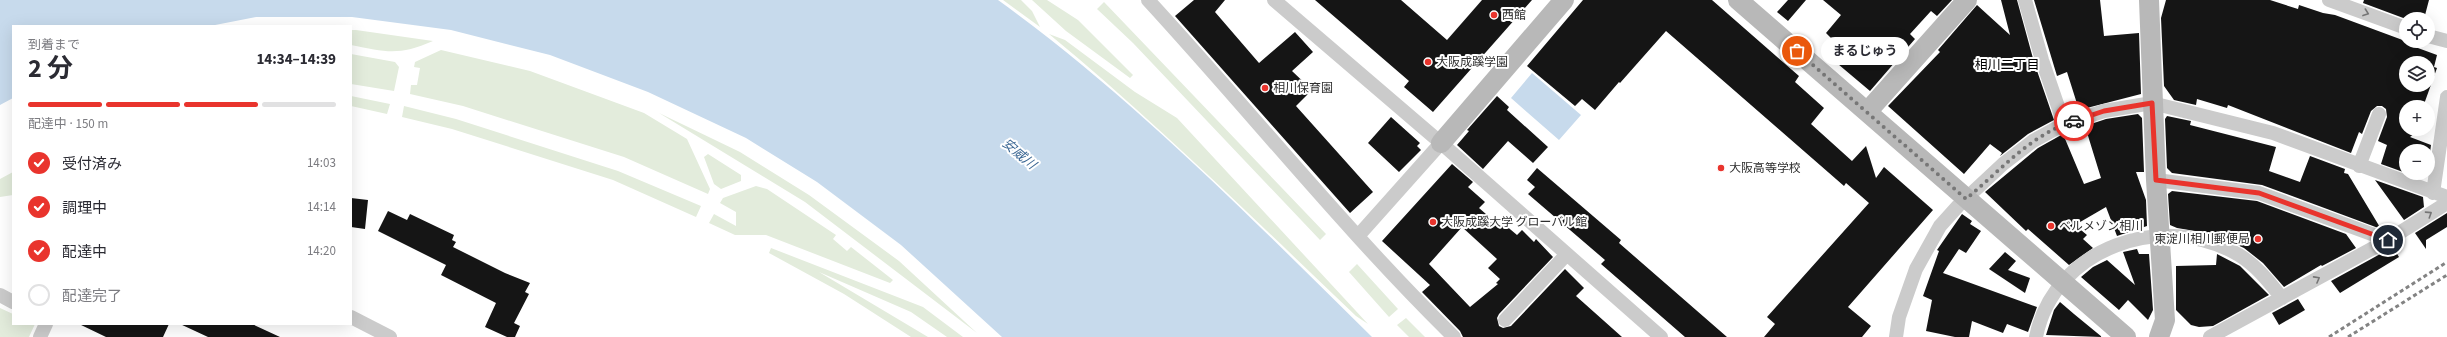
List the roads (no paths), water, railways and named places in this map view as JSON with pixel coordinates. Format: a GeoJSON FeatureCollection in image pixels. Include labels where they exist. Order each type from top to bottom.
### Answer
{"type":"FeatureCollection","features":[{"type":"Feature","properties":{"kind":"street"},"geometry":{"type":"LineString","coordinates":[[1274,0],[1441,143],[1661,337]]}},
{"type":"Feature","properties":{"kind":"street"},"geometry":{"type":"LineString","coordinates":[[1358,236],[1441,143],[1564,0]]}},
{"type":"Feature","properties":{"kind":"street"},"geometry":{"type":"LineString","coordinates":[[1738,0],[2126,337]]}},
{"type":"Feature","properties":{"kind":"street"},"geometry":{"type":"LineString","coordinates":[[1867,112],[1967,0]]}},
{"type":"Feature","properties":{"kind":"street"},"geometry":{"type":"LineString","coordinates":[[2025,0],[2042,60],[2064,124]]}},
{"type":"Feature","properties":{"kind":"street"},"geometry":{"type":"LineString","coordinates":[[2149,0],[2152,103],[2165,320],[2159,337]]}},
{"type":"Feature","properties":{"kind":"street"},"geometry":{"type":"LineString","coordinates":[[2330,0],[2399,25]]}},
{"type":"Feature","properties":{"kind":"street"},"geometry":{"type":"LineString","coordinates":[[1156,3],[1358,236],[1416,300],[1454,337]]}},
{"type":"Feature","properties":{"kind":"street"},"geometry":{"type":"LineString","coordinates":[[2435,38],[2447,41]]}},
{"type":"Feature","properties":{"kind":"street"},"geometry":{"type":"LineString","coordinates":[[2432,193],[2447,97]]}},
{"type":"Feature","properties":{"kind":"street"},"geometry":{"type":"LineString","coordinates":[[1896,337],[1899,317],[1916,269],[1940,226],[2003,164],[2033,141],[2064,124],[2104,111],[2152,103],[2273,133],[2432,193],[2447,197]]}},
{"type":"Feature","properties":{"kind":"street"},"geometry":{"type":"LineString","coordinates":[[2359,166],[2379,114]]}},
{"type":"Feature","properties":{"kind":"street"},"geometry":{"type":"LineString","coordinates":[[2156,180],[2259,193],[2388,240]]}},
{"type":"Feature","properties":{"kind":"street"},"geometry":{"type":"LineString","coordinates":[[2210,337],[2388,240],[2447,202]]}},
{"type":"Feature","properties":{"kind":"street"},"geometry":{"type":"LineString","coordinates":[[2036,337],[2046,309],[2063,282],[2084,261],[2106,248],[2131,239],[2160,235],[2216,244],[2239,256],[2260,271],[2282,298]]}},
{"type":"Feature","properties":{"kind":"street"},"geometry":{"type":"LineString","coordinates":[[1505,320],[1567,254]]}},
{"type":"Feature","properties":{"kind":"street"},"geometry":{"type":"LineString","coordinates":[[0,295],[12,301]]}},
{"type":"Feature","properties":{"kind":"street"},"geometry":{"type":"LineString","coordinates":[[352,318],[390,337]]}},
{"type":"Feature","properties":{"kind":"street"},"geometry":{"type":"LineString","coordinates":[[40,337],[46,325]]}},
{"type":"Feature","properties":{"kind":"water","name":"安威川"},"geometry":{"type":"Polygon","coordinates":[[[0,0],[998,0],[1048,38],[1145,119],[1237,205],[1372,337],[1002,337],[901,245],[817,182],[746,138],[648,92],[550,55],[451,30],[352,17],[256,17],[215,25],[12,25],[12,99],[0,105],[0,0]]]}},
{"type":"Feature","properties":{"kind":"water"},"geometry":{"type":"Polygon","coordinates":[[[1532,73],[1581,115],[1559,140],[1511,98],[1532,73]]]}},
{"type":"Feature","properties":{"kind":"railway"},"geometry":{"type":"LineString","coordinates":[[2329,337],[2447,262]]}},
{"type":"Feature","properties":{"kind":"railway"},"geometry":{"type":"LineString","coordinates":[[2348,337],[2447,275]]}},
{"type":"Feature","properties":{"kind":"place","name":"西館"},"geometry":{"type":"Point","coordinates":[1494,15]}},
{"type":"Feature","properties":{"kind":"place","name":"まるじゅう"},"geometry":{"type":"Point","coordinates":[1797,51]}},
{"type":"Feature","properties":{"kind":"place","name":"大阪成蹊学園"},"geometry":{"type":"Point","coordinates":[1428,62]}},
{"type":"Feature","properties":{"kind":"place","name":"相川保育園"},"geometry":{"type":"Point","coordinates":[1265,88]}},
{"type":"Feature","properties":{"kind":"place","name":"大阪高等学校"},"geometry":{"type":"Point","coordinates":[1721,168]}},
{"type":"Feature","properties":{"kind":"place","name":"大阪成蹊大学 グローバル館"},"geometry":{"type":"Point","coordinates":[1433,222]}},
{"type":"Feature","properties":{"kind":"place","name":"ベルメゾン相川"},"geometry":{"type":"Point","coordinates":[2051,226]}},
{"type":"Feature","properties":{"kind":"place","name":"東淀川相川郵便局"},"geometry":{"type":"Point","coordinates":[2258,239]}},
{"type":"Feature","properties":{"kind":"district","name":"相川二丁目"},"geometry":{"type":"Point","coordinates":[2007,65]}}]}
